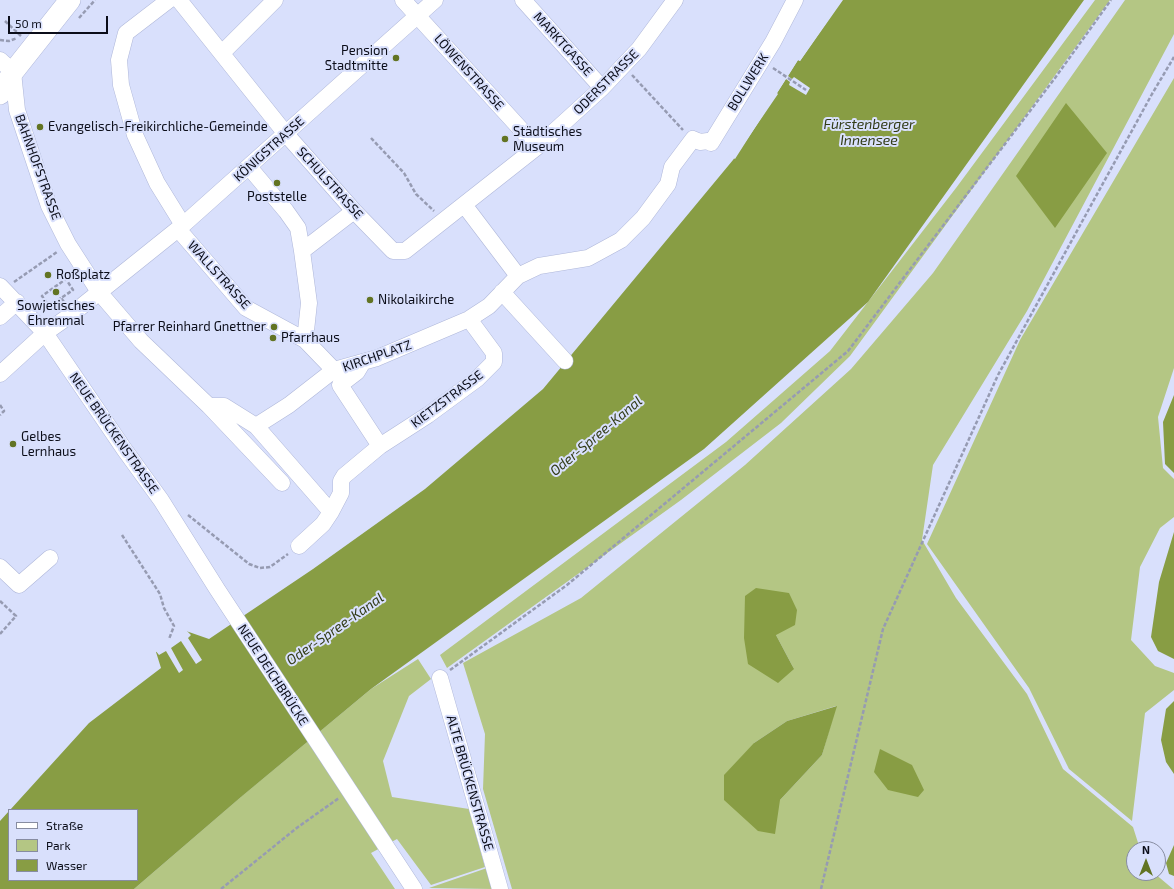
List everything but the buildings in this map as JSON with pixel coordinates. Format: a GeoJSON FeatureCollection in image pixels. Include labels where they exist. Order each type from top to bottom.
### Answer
{"type":"FeatureCollection","features":[{"type":"Feature","properties":{"kind":"main road"},"geometry":{"type":"LineString","coordinates":[[0,94],[6,66],[70,0]]}},
{"type":"Feature","properties":{"kind":"street","name":"WALLSTRASSE"},"geometry":{"type":"LineString","coordinates":[[169,0],[126,33],[119,60],[121,85],[135,135],[157,183],[180,227],[246,308],[305,340]]}},
{"type":"Feature","properties":{"kind":"street","name":"SCHULSTRASSE"},"geometry":{"type":"LineString","coordinates":[[179,0],[286,134],[354,211],[393,251]]}},
{"type":"Feature","properties":{"kind":"street"},"geometry":{"type":"LineString","coordinates":[[222,53],[275,0]]}},
{"type":"Feature","properties":{"kind":"street","name":"LÖWENSTRASSE"},"geometry":{"type":"LineString","coordinates":[[404,0],[537,147]]}},
{"type":"Feature","properties":{"kind":"street","name":"KÖNIGSTRASSE"},"geometry":{"type":"LineString","coordinates":[[0,374],[45,333],[72,314],[180,227],[435,0]]}},
{"type":"Feature","properties":{"kind":"street","name":"MARKTGASSE"},"geometry":{"type":"LineString","coordinates":[[523,0],[602,88]]}},
{"type":"Feature","properties":{"kind":"street","name":"ODERSTRASSE"},"geometry":{"type":"LineString","coordinates":[[393,251],[405,250],[465,206],[537,147],[602,88],[639,49],[675,0]]}},
{"type":"Feature","properties":{"kind":"street","name":"BOLLWERK"},"geometry":{"type":"LineString","coordinates":[[692,141],[708,141],[711,143],[773,42],[795,0]]}},
{"type":"Feature","properties":{"kind":"street","name":"BAHNHOFSTRASSE"},"geometry":{"type":"LineString","coordinates":[[6,66],[17,110],[50,206],[68,244],[99,292]]}},
{"type":"Feature","properties":{"kind":"street"},"geometry":{"type":"LineString","coordinates":[[469,319],[489,306],[518,276],[539,266],[588,258],[621,240],[643,218],[668,184],[672,167],[692,141]]}},
{"type":"Feature","properties":{"kind":"street"},"geometry":{"type":"LineString","coordinates":[[249,167],[286,211],[298,228],[309,303],[305,340]]}},
{"type":"Feature","properties":{"kind":"street"},"geometry":{"type":"LineString","coordinates":[[465,206],[518,276]]}},
{"type":"Feature","properties":{"kind":"street"},"geometry":{"type":"LineString","coordinates":[[302,251],[354,211]]}},
{"type":"Feature","properties":{"kind":"street","name":"NEUE BRÜCKENSTRASSE"},"geometry":{"type":"LineString","coordinates":[[2,287],[45,333],[124,449],[162,500],[217,589]]}},
{"type":"Feature","properties":{"kind":"street"},"geometry":{"type":"LineString","coordinates":[[99,292],[141,341],[209,406],[282,483]]}},
{"type":"Feature","properties":{"kind":"street"},"geometry":{"type":"LineString","coordinates":[[502,292],[565,361]]}},
{"type":"Feature","properties":{"kind":"street"},"geometry":{"type":"LineString","coordinates":[[0,317],[17,302]]}},
{"type":"Feature","properties":{"kind":"street","name":"KIRCHPLATZ"},"geometry":{"type":"LineString","coordinates":[[305,340],[334,370],[363,362],[405,347],[469,319]]}},
{"type":"Feature","properties":{"kind":"street","name":"KIETZSTRASSE"},"geometry":{"type":"LineString","coordinates":[[299,546],[323,524],[331,512],[341,493],[341,481],[344,476],[380,446],[477,379],[494,362],[494,353],[469,319]]}},
{"type":"Feature","properties":{"kind":"street"},"geometry":{"type":"LineString","coordinates":[[363,362],[357,372],[340,385],[380,446]]}},
{"type":"Feature","properties":{"kind":"street"},"geometry":{"type":"LineString","coordinates":[[256,426],[289,405],[334,370]]}},
{"type":"Feature","properties":{"kind":"street"},"geometry":{"type":"LineString","coordinates":[[209,406],[224,406],[256,426],[331,512]]}},
{"type":"Feature","properties":{"kind":"street"},"geometry":{"type":"LineString","coordinates":[[0,567],[19,584],[50,558]]}},
{"type":"Feature","properties":{"kind":"street","name":"NEUE DEICHBRÜCKE"},"geometry":{"type":"LineString","coordinates":[[217,589],[349,791]]}},
{"type":"Feature","properties":{"kind":"street","name":"ALTE BRÜCKENSTRASSE"},"geometry":{"type":"LineString","coordinates":[[440,678],[500,889]]}},
{"type":"Feature","properties":{"kind":"street"},"geometry":{"type":"LineString","coordinates":[[349,791],[414,889]]}},
{"type":"Feature","properties":{"kind":"path"},"geometry":{"type":"LineString","coordinates":[[440,678],[567,585],[848,351],[1055,78],[1111,0]]}},
{"type":"Feature","properties":{"kind":"path"},"geometry":{"type":"LineString","coordinates":[[0,40],[9,41],[20,36]]}},
{"type":"Feature","properties":{"kind":"path"},"geometry":{"type":"LineString","coordinates":[[821,889],[883,630],[998,375],[1152,94],[1174,57]]}},
{"type":"Feature","properties":{"kind":"path"},"geometry":{"type":"LineString","coordinates":[[623,66],[692,141]]}},
{"type":"Feature","properties":{"kind":"path"},"geometry":{"type":"LineString","coordinates":[[772,67],[806,90]]}},
{"type":"Feature","properties":{"kind":"path"},"geometry":{"type":"LineString","coordinates":[[371,138],[404,173],[416,194],[445,221]]}},
{"type":"Feature","properties":{"kind":"path"},"geometry":{"type":"LineString","coordinates":[[2,287],[68,244]]}},
{"type":"Feature","properties":{"kind":"path"},"geometry":{"type":"LineString","coordinates":[[66,279],[73,290],[61,298],[49,306],[42,296],[66,279]]}},
{"type":"Feature","properties":{"kind":"path"},"geometry":{"type":"LineString","coordinates":[[61,298],[72,314]]}},
{"type":"Feature","properties":{"kind":"path"},"geometry":{"type":"LineString","coordinates":[[0,405],[4,411],[0,415]]}},
{"type":"Feature","properties":{"kind":"path"},"geometry":{"type":"LineString","coordinates":[[190,516],[249,564],[260,568],[270,567],[299,546]]}},
{"type":"Feature","properties":{"kind":"path"},"geometry":{"type":"LineString","coordinates":[[122,535],[160,594],[164,608],[174,626],[169,639]]}},
{"type":"Feature","properties":{"kind":"path"},"geometry":{"type":"LineString","coordinates":[[0,601],[16,616],[0,634]]}},
{"type":"Feature","properties":{"kind":"path"},"geometry":{"type":"LineString","coordinates":[[221,889],[298,827],[349,791]]}},
{"type":"Feature","properties":{"kind":"green space"},"geometry":{"type":"Polygon","coordinates":[[[1095,0],[1110,0],[850,356],[781,423],[681,500],[447,668],[440,655],[726,442],[830,351],[956,188],[1095,0]]]}},
{"type":"Feature","properties":{"kind":"green space"},"geometry":{"type":"Polygon","coordinates":[[[1125,0],[1174,0],[1174,34],[1027,311],[933,465],[922,540],[956,598],[1027,694],[1063,769],[1133,827],[1137,841],[1126,841],[1126,881],[1164,881],[1173,889],[512,889],[483,789],[485,734],[463,663],[581,598],[745,465],[851,369],[933,273],[1125,0]],[[745,596],[794,669],[776,635],[745,596]],[[836,706],[787,721],[754,743],[780,800],[822,755],[836,706]]]}},
{"type":"Feature","properties":{"kind":"green space"},"geometry":{"type":"Polygon","coordinates":[[[1174,78],[1174,368],[1158,417],[1163,468],[1174,479],[1174,517],[1160,528],[1140,567],[1131,640],[1155,666],[1174,673],[1174,690],[1145,713],[1132,821],[1069,769],[1029,688],[927,544],[1020,340],[1174,78]]]}},
{"type":"Feature","properties":{"kind":"green space"},"geometry":{"type":"Polygon","coordinates":[[[418,659],[431,679],[409,696],[383,761],[392,797],[469,809],[485,867],[431,885],[397,839],[371,853],[395,889],[134,889],[242,796],[371,689],[418,659]]]}},
{"type":"Feature","properties":{"kind":"green space"},"geometry":{"type":"Polygon","coordinates":[[[487,868],[493,889],[429,888],[487,868]]]}},
{"type":"Feature","properties":{"kind":"water","name":"Fürstenberger Innensee"},"geometry":{"type":"Polygon","coordinates":[[[843,0],[1084,0],[868,302],[704,449],[371,689],[241,797],[134,889],[0,889],[0,821],[8,812],[8,881],[138,881],[138,809],[11,809],[89,723],[161,668],[156,652],[186,631],[209,639],[313,569],[425,489],[543,389],[733,160],[778,94],[777,93],[798,60],[800,61],[843,0]]]}},
{"type":"Feature","properties":{"kind":"water"},"geometry":{"type":"Polygon","coordinates":[[[1066,103],[1107,153],[1055,228],[1016,176],[1066,103]]]}},
{"type":"Feature","properties":{"kind":"water"},"geometry":{"type":"Polygon","coordinates":[[[1174,395],[1174,473],[1165,464],[1163,422],[1174,395]]]}},
{"type":"Feature","properties":{"kind":"water"},"geometry":{"type":"Polygon","coordinates":[[[1174,532],[1174,659],[1158,651],[1151,637],[1159,582],[1174,532]]]}},
{"type":"Feature","properties":{"kind":"water"},"geometry":{"type":"Polygon","coordinates":[[[756,588],[789,593],[797,610],[795,625],[776,635],[794,669],[778,683],[748,664],[744,638],[745,596],[756,588]]]}},
{"type":"Feature","properties":{"kind":"water"},"geometry":{"type":"Polygon","coordinates":[[[1174,701],[1174,774],[1166,762],[1161,740],[1166,709],[1174,701]]]}},
{"type":"Feature","properties":{"kind":"water"},"geometry":{"type":"Polygon","coordinates":[[[837,706],[822,755],[780,800],[775,834],[758,831],[724,800],[724,775],[754,743],[787,721],[837,706]]]}},
{"type":"Feature","properties":{"kind":"water"},"geometry":{"type":"Polygon","coordinates":[[[880,749],[912,765],[924,790],[918,797],[888,790],[874,772],[880,749]]]}},
{"type":"Feature","properties":{"kind":"water"},"geometry":{"type":"Polygon","coordinates":[[[1174,845],[1174,876],[1169,874],[1166,863],[1174,845]]]}},
{"type":"Feature","properties":{"kind":"pier"},"geometry":{"type":"Polygon","coordinates":[[[840,0],[842,0],[788,76],[792,79],[794,77],[810,88],[806,95],[789,85],[790,82],[786,79],[735,159],[732,157],[775,94],[796,59],[800,59],[840,0]]]}},
{"type":"Feature","properties":{"kind":"pier"},"geometry":{"type":"Polygon","coordinates":[[[186,630],[191,635],[188,638],[202,660],[196,664],[181,641],[171,648],[183,670],[179,673],[166,651],[159,655],[155,650],[186,630]]]}},
{"type":"Feature","properties":{"kind":"place","name":"Pension Stadtmitte"},"geometry":{"type":"Point","coordinates":[396,58]}},
{"type":"Feature","properties":{"kind":"place","name":"Evangelisch-Freikirchliche-Gemeinde"},"geometry":{"type":"Point","coordinates":[40,127]}},
{"type":"Feature","properties":{"kind":"place","name":"Städtisches Museum"},"geometry":{"type":"Point","coordinates":[505,139]}},
{"type":"Feature","properties":{"kind":"place","name":"Poststelle"},"geometry":{"type":"Point","coordinates":[277,183]}},
{"type":"Feature","properties":{"kind":"place","name":"Roßplatz"},"geometry":{"type":"Point","coordinates":[48,275]}},
{"type":"Feature","properties":{"kind":"place","name":"Sowjetisches Ehrenmal"},"geometry":{"type":"Point","coordinates":[56,292]}},
{"type":"Feature","properties":{"kind":"place","name":"Nikolaikirche"},"geometry":{"type":"Point","coordinates":[370,300]}},
{"type":"Feature","properties":{"kind":"place","name":"Pfarrer Reinhard Gnettner"},"geometry":{"type":"Point","coordinates":[274,327]}},
{"type":"Feature","properties":{"kind":"place","name":"Pfarrhaus"},"geometry":{"type":"Point","coordinates":[273,338]}},
{"type":"Feature","properties":{"kind":"place","name":"Gelbes Lernhaus"},"geometry":{"type":"Point","coordinates":[13,444]}},
{"type":"Feature","properties":{"kind":"water label","name":"Oder-Spree-Kanal"},"geometry":{"type":"Point","coordinates":[596,436]}},
{"type":"Feature","properties":{"kind":"water label","name":"Oder-Spree-Kanal"},"geometry":{"type":"Point","coordinates":[335,629]}}]}
